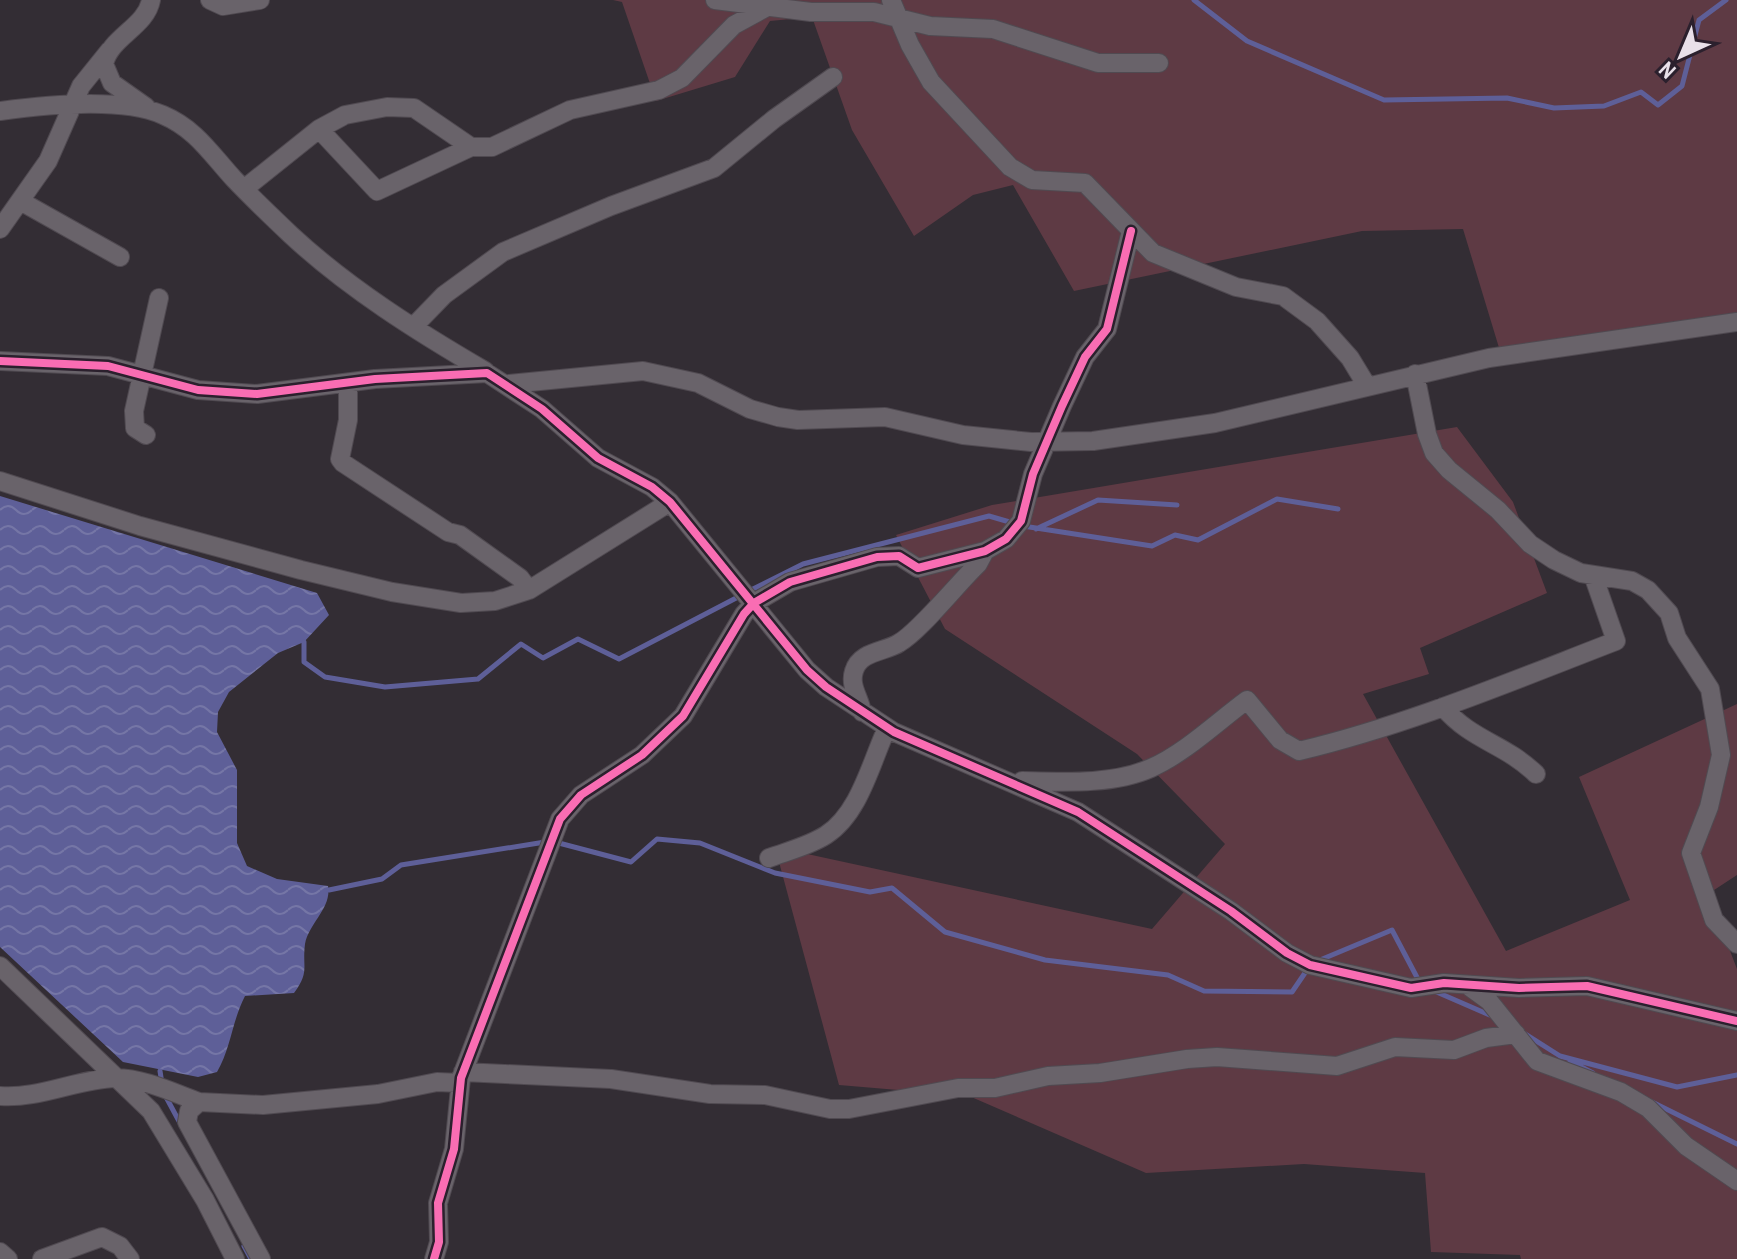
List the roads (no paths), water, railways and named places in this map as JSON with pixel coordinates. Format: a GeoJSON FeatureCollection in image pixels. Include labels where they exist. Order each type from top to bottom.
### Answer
{"type":"FeatureCollection","features":[{"type":"Feature","properties":{"kind":"street"},"geometry":{"type":"LineString","coordinates":[[0,229],[22,202],[48,161],[81,86],[110,50],[149,11],[151,0]]}},
{"type":"Feature","properties":{"kind":"street"},"geometry":{"type":"LineString","coordinates":[[210,0],[223,6],[260,0]]}},
{"type":"Feature","properties":{"kind":"street"},"geometry":{"type":"LineString","coordinates":[[715,0],[767,7],[874,12],[899,20],[958,29],[993,29],[1098,63],[1159,63]]}},
{"type":"Feature","properties":{"kind":"street"},"geometry":{"type":"LineString","coordinates":[[891,0],[931,82],[1010,167],[1032,180],[1085,183],[1153,253],[1236,287],[1283,296],[1317,321],[1350,358],[1367,386]]}},
{"type":"Feature","properties":{"kind":"street"},"geometry":{"type":"LineString","coordinates":[[319,129],[377,191],[471,147],[492,147],[570,110],[659,90],[682,78],[734,25],[767,7]]}},
{"type":"Feature","properties":{"kind":"street"},"geometry":{"type":"LineString","coordinates":[[110,50],[104,64],[112,83],[155,112],[191,131],[293,237],[413,327],[509,384],[598,458],[652,487],[670,502],[807,670],[887,728],[935,752],[1012,781],[1078,812],[1302,961],[1411,988],[1465,984],[1519,988],[1587,986],[1737,1021]]}},
{"type":"Feature","properties":{"kind":"street"},"geometry":{"type":"LineString","coordinates":[[413,327],[444,295],[503,252],[611,206],[714,168],[833,77]]}},
{"type":"Feature","properties":{"kind":"street"},"geometry":{"type":"LineString","coordinates":[[0,111],[73,106],[155,112]]}},
{"type":"Feature","properties":{"kind":"street"},"geometry":{"type":"LineString","coordinates":[[244,189],[319,129],[345,115],[387,107],[414,108],[471,147]]}},
{"type":"Feature","properties":{"kind":"street"},"geometry":{"type":"LineString","coordinates":[[22,202],[120,257]]}},
{"type":"Feature","properties":{"kind":"street"},"geometry":{"type":"LineString","coordinates":[[434,1259],[439,1242],[438,1203],[454,1149],[462,1078],[560,819],[581,795],[642,755],[683,716],[744,614],[754,603],[790,582],[877,557],[899,556],[918,568],[985,551],[1006,539],[1021,521],[1033,474],[1085,357],[1107,329],[1131,231]]}},
{"type":"Feature","properties":{"kind":"street"},"geometry":{"type":"LineString","coordinates":[[146,435],[135,428],[134,411],[159,298]]}},
{"type":"Feature","properties":{"kind":"street"},"geometry":{"type":"LineString","coordinates":[[509,384],[643,371],[698,383],[750,409],[778,417],[798,420],[885,417],[963,435],[1049,442],[1093,441],[1215,423],[1489,358],[1737,322]]}},
{"type":"Feature","properties":{"kind":"street"},"geometry":{"type":"LineString","coordinates":[[0,361],[108,366],[224,393],[257,394],[487,373]]}},
{"type":"Feature","properties":{"kind":"street"},"geometry":{"type":"LineString","coordinates":[[1415,374],[1427,434],[1434,453],[1449,470],[1498,510],[1530,544],[1554,560],[1593,575],[1632,581],[1648,590],[1669,613],[1677,638],[1710,689],[1721,755],[1709,807],[1691,853],[1714,920],[1734,942],[1737,960]]}},
{"type":"Feature","properties":{"kind":"street"},"geometry":{"type":"LineString","coordinates":[[348,384],[348,420],[340,459],[343,463],[448,532],[460,535],[520,578],[529,590]]}},
{"type":"Feature","properties":{"kind":"street"},"geometry":{"type":"LineString","coordinates":[[0,481],[140,526],[392,592],[461,603],[495,601],[529,590],[670,502]]}},
{"type":"Feature","properties":{"kind":"street"},"geometry":{"type":"LineString","coordinates":[[862,712],[853,686],[854,669],[864,657],[898,644],[914,632],[978,564],[985,551]]}},
{"type":"Feature","properties":{"kind":"street"},"geometry":{"type":"LineString","coordinates":[[1012,781],[1059,783],[1150,769],[1247,700],[1280,740],[1299,751],[1363,736],[1616,641],[1593,575]]}},
{"type":"Feature","properties":{"kind":"street"},"geometry":{"type":"LineString","coordinates":[[1443,707],[1465,731],[1514,753],[1536,774]]}},
{"type":"Feature","properties":{"kind":"street"},"geometry":{"type":"LineString","coordinates":[[769,858],[809,845],[829,834],[844,818],[887,728]]}},
{"type":"Feature","properties":{"kind":"street"},"geometry":{"type":"LineString","coordinates":[[0,966],[151,1111],[205,1200],[235,1259]]}},
{"type":"Feature","properties":{"kind":"street"},"geometry":{"type":"LineString","coordinates":[[1465,984],[1489,1001],[1537,1061],[1621,1092],[1648,1108],[1686,1146],[1737,1181]]}},
{"type":"Feature","properties":{"kind":"street"},"geometry":{"type":"LineString","coordinates":[[0,1096],[25,1098],[94,1080],[119,1078],[199,1102],[263,1105],[378,1094],[462,1078],[611,1079],[710,1094],[765,1095],[830,1109],[849,1109],[958,1088],[995,1088],[1048,1076],[1087,1075],[1187,1059],[1217,1057],[1337,1066],[1395,1047],[1454,1050],[1486,1038],[1516,1034]]}},
{"type":"Feature","properties":{"kind":"street"},"geometry":{"type":"LineString","coordinates":[[199,1102],[189,1111],[187,1122],[261,1259]]}},
{"type":"Feature","properties":{"kind":"street"},"geometry":{"type":"LineString","coordinates":[[42,1259],[102,1237],[120,1246],[130,1259]]}},
{"type":"Feature","properties":{"kind":"street"},"geometry":{"type":"LineString","coordinates":[[0,1252],[8,1259]]}},
{"type":"Feature","properties":{"kind":"water"},"geometry":{"type":"Polygon","coordinates":[[[0,496],[317,593],[329,615],[304,642],[278,653],[229,692],[218,712],[217,732],[237,770],[237,843],[247,866],[277,879],[328,886],[328,894],[324,908],[307,936],[304,974],[299,986],[294,993],[245,996],[217,1072],[198,1077],[123,1062],[0,947],[0,496]]]}},
{"type":"Feature","properties":{"kind":"waterway"},"geometry":{"type":"LineString","coordinates":[[1194,0],[1247,41],[1384,100],[1507,98],[1554,108],[1604,106],[1641,92],[1658,105],[1682,86],[1699,20],[1726,0]]}},
{"type":"Feature","properties":{"kind":"waterway"},"geometry":{"type":"LineString","coordinates":[[1023,526],[1152,546],[1175,535],[1198,540],[1277,499],[1338,509]]}},
{"type":"Feature","properties":{"kind":"waterway"},"geometry":{"type":"LineString","coordinates":[[1036,529],[1098,500],[1177,505]]}},
{"type":"Feature","properties":{"kind":"waterway"},"geometry":{"type":"LineString","coordinates":[[749,591],[803,564],[989,516],[1013,523]]}},
{"type":"Feature","properties":{"kind":"waterway"},"geometry":{"type":"LineString","coordinates":[[304,642],[304,662],[325,677],[385,687],[478,679],[521,644],[543,658],[578,639],[619,659],[740,596]]}},
{"type":"Feature","properties":{"kind":"waterway"},"geometry":{"type":"LineString","coordinates":[[555,842],[631,862],[657,839],[700,843],[775,873],[870,892],[892,888],[945,932],[1045,960],[1168,975],[1204,991],[1292,992],[1309,967]]}},
{"type":"Feature","properties":{"kind":"waterway"},"geometry":{"type":"LineString","coordinates":[[329,890],[382,879],[401,865],[545,842]]}},
{"type":"Feature","properties":{"kind":"waterway"},"geometry":{"type":"LineString","coordinates":[[1320,960],[1392,930],[1420,983]]}},
{"type":"Feature","properties":{"kind":"waterway"},"geometry":{"type":"LineString","coordinates":[[1432,990],[1492,1016]]}},
{"type":"Feature","properties":{"kind":"waterway"},"geometry":{"type":"LineString","coordinates":[[1522,1032],[1560,1056],[1677,1087],[1737,1075]]}},
{"type":"Feature","properties":{"kind":"waterway"},"geometry":{"type":"LineString","coordinates":[[1570,1061],[1593,1073]]}},
{"type":"Feature","properties":{"kind":"waterway"},"geometry":{"type":"LineString","coordinates":[[160,1071],[162,1084]]}},
{"type":"Feature","properties":{"kind":"waterway"},"geometry":{"type":"LineString","coordinates":[[166,1097],[180,1123]]}},
{"type":"Feature","properties":{"kind":"waterway"},"geometry":{"type":"LineString","coordinates":[[1652,1102],[1737,1144]]}},
{"type":"Feature","properties":{"kind":"waterway"},"geometry":{"type":"LineString","coordinates":[[244,1246],[251,1259]]}}]}
